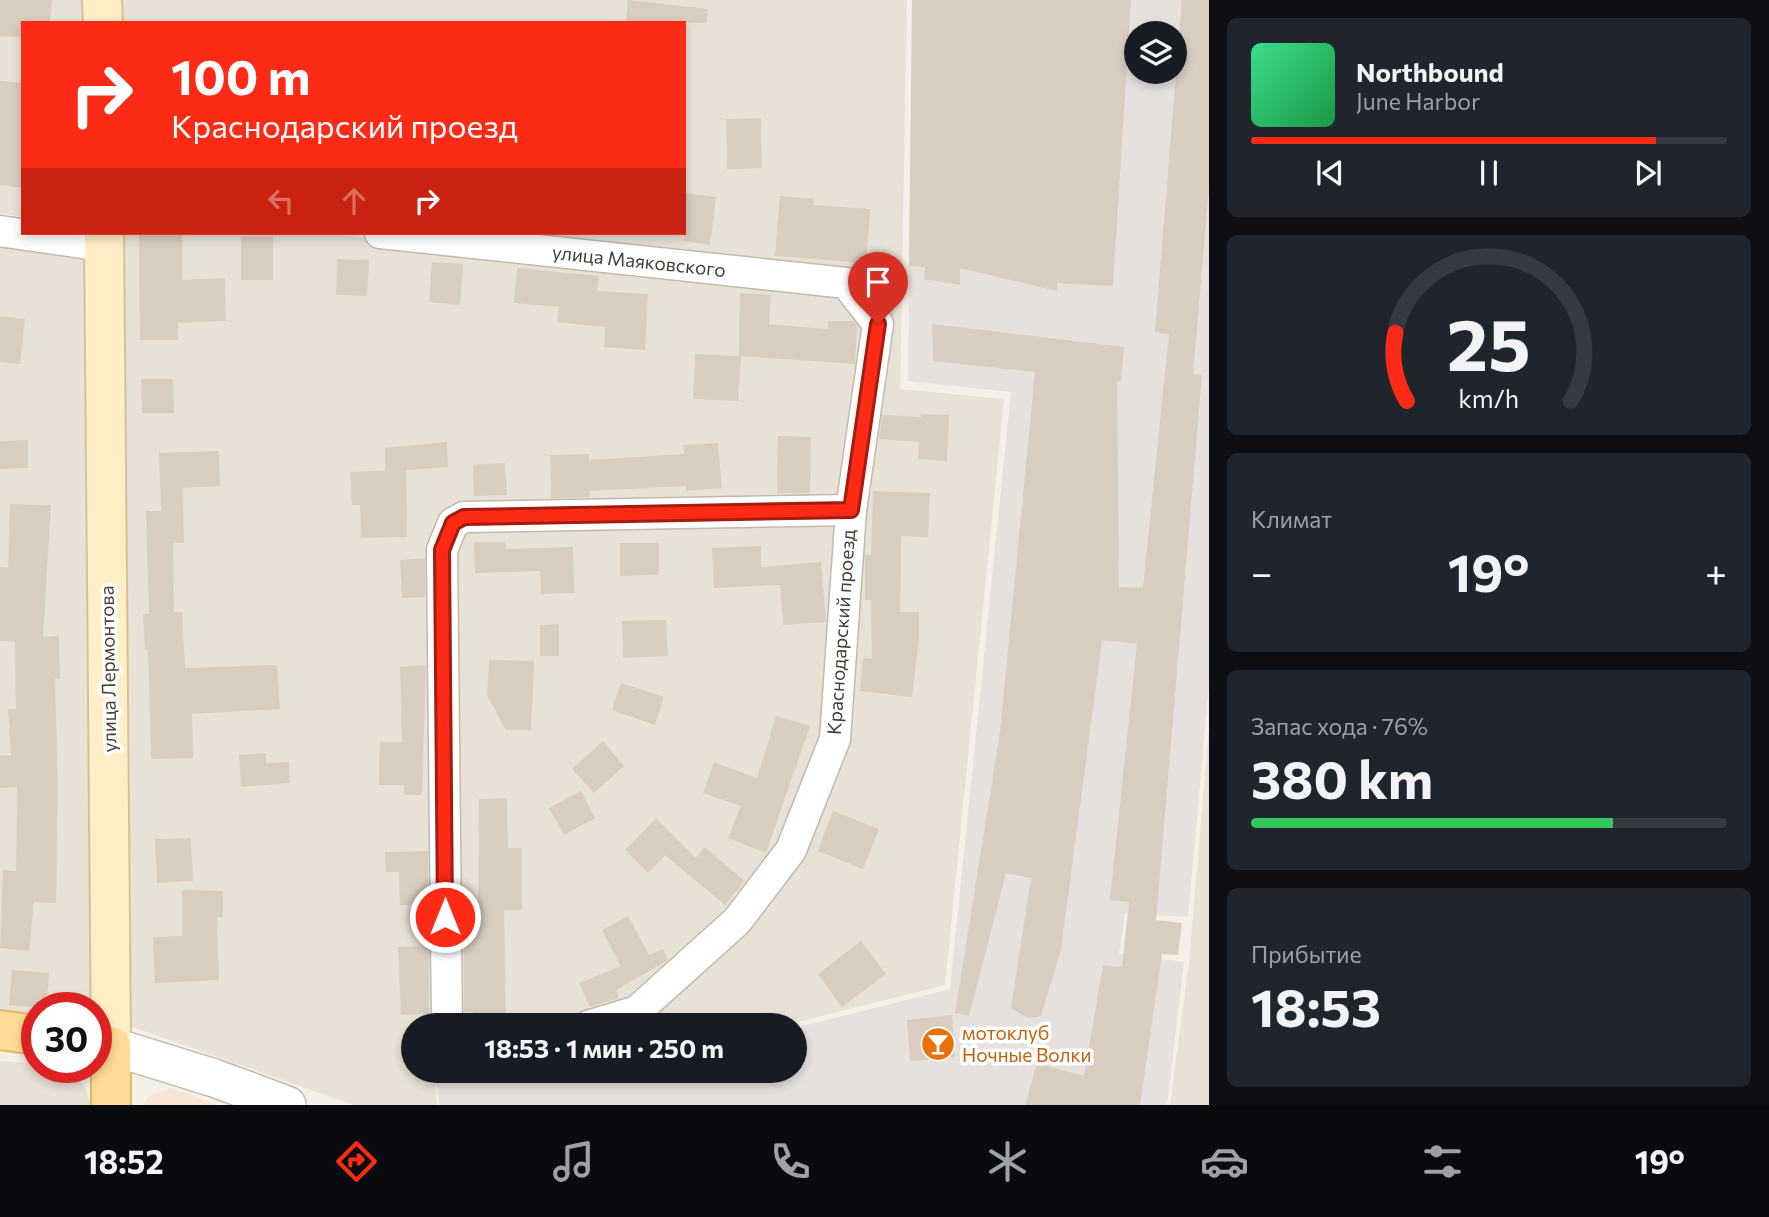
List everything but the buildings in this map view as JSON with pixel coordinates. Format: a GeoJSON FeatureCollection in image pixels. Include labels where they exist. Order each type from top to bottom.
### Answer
{"type":"FeatureCollection","features":[{"type":"Feature","properties":{"kind":"main road"},"geometry":{"type":"LineString","coordinates":[[102,0],[103,21]]}},
{"type":"Feature","properties":{"kind":"main road","name":"улица Лермонтова"},"geometry":{"type":"LineString","coordinates":[[104,239],[104,992]]}},
{"type":"Feature","properties":{"kind":"main road"},"geometry":{"type":"LineString","coordinates":[[0,1030],[21,1033]]}},
{"type":"Feature","properties":{"kind":"main road","name":"улица Лермонтова"},"geometry":{"type":"LineString","coordinates":[[108,1083],[111,1105]]}},
{"type":"Feature","properties":{"kind":"street"},"geometry":{"type":"LineString","coordinates":[[0,231],[21,233]]}},
{"type":"Feature","properties":{"kind":"street"},"geometry":{"type":"LineString","coordinates":[[52,235],[104,239]]}},
{"type":"Feature","properties":{"kind":"street","name":"улица Маяковского"},"geometry":{"type":"LineString","coordinates":[[399,235],[846,283],[878,324]]}},
{"type":"Feature","properties":{"kind":"street","name":"Краснодарский проезд"},"geometry":{"type":"LineString","coordinates":[[630,1013],[637,1011],[737,921],[791,850],[835,738],[851,510],[878,324]]}},
{"type":"Feature","properties":{"kind":"street","name":"Краснодарский проезд"},"geometry":{"type":"LineString","coordinates":[[447,1013],[442,550],[453,523],[464,517],[477,516],[851,510]]}},
{"type":"Feature","properties":{"kind":"street"},"geometry":{"type":"LineString","coordinates":[[112,1047],[214,1078],[287,1105]]}},
{"type":"Feature","properties":{"kind":"shaded area"},"geometry":{"type":"Polygon","coordinates":[[[0,0],[86,0],[86,21],[21,21],[21,217],[0,213],[0,0]]]}},
{"type":"Feature","properties":{"kind":"shaded area"},"geometry":{"type":"Polygon","coordinates":[[[117,0],[907,0],[900,389],[1004,399],[945,985],[807,1020],[807,1013],[617,1013],[741,923],[838,739],[885,324],[848,277],[451,235],[686,235],[686,21],[118,21],[117,0]]]}},
{"type":"Feature","properties":{"kind":"shaded area"},"geometry":{"type":"Polygon","coordinates":[[[912,0],[1209,0],[1209,684],[1188,917],[1125,913],[1119,954],[1184,962],[1167,1105],[439,1105],[437,1083],[807,1083],[807,1025],[950,989],[1011,392],[908,381],[912,0]]]}},
{"type":"Feature","properties":{"kind":"shaded area"},"geometry":{"type":"Polygon","coordinates":[[[119,235],[338,235],[840,289],[873,326],[831,738],[787,848],[635,1007],[615,1013],[401,1013],[401,1083],[436,1083],[437,1105],[354,1105],[127,1025],[119,235]]]}},
{"type":"Feature","properties":{"kind":"shaded area"},"geometry":{"type":"Polygon","coordinates":[[[0,247],[88,260],[92,992],[21,992],[21,1021],[0,1019],[0,247]]]}},
{"type":"Feature","properties":{"kind":"shaded area"},"geometry":{"type":"Polygon","coordinates":[[[1209,730],[1209,1105],[1170,1105],[1189,962],[1209,730]]]}},
{"type":"Feature","properties":{"kind":"shaded area"},"geometry":{"type":"Polygon","coordinates":[[[0,1061],[21,1063],[21,1083],[82,1083],[91,1105],[0,1105],[0,1061]]]}},
{"type":"Feature","properties":{"kind":"shaded area"},"geometry":{"type":"Polygon","coordinates":[[[171,1088],[217,1105],[144,1105],[149,1096],[171,1088]]]}},
{"type":"Feature","properties":{"kind":"place","name":"мотоклуб Ночные Волки"},"geometry":{"type":"Point","coordinates":[938,1044]}},
{"type":"Feature","properties":{"kind":"route"},"geometry":{"type":"LineString","coordinates":[[445,917],[442,550],[453,523],[464,517],[851,510],[878,324]]}}]}
